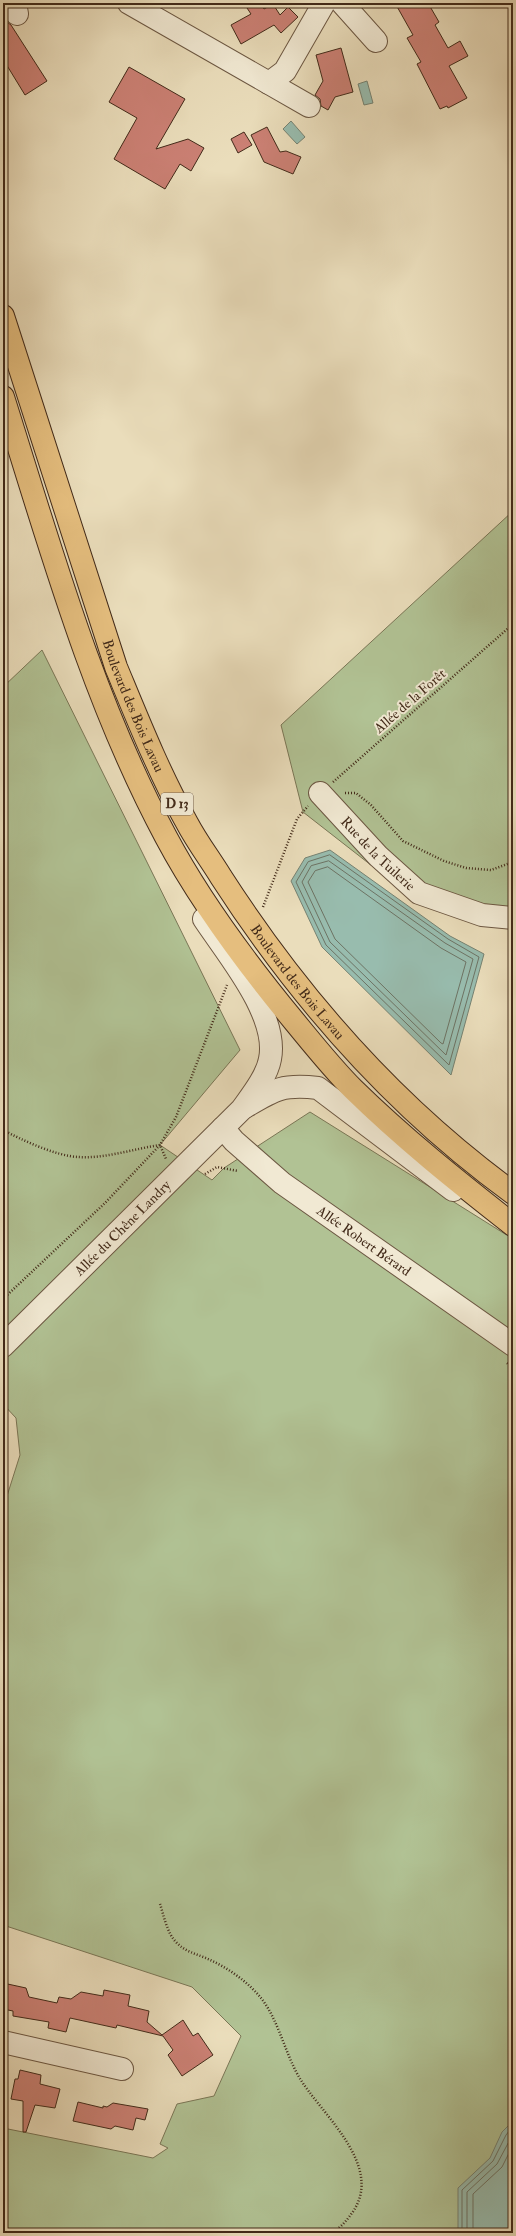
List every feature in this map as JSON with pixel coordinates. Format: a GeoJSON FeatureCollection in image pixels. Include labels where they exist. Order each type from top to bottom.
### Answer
{"type":"FeatureCollection","features":[{"type":"Feature","properties":{"kind":"main road","name":"Boulevard des Bois Lavau"},"geometry":{"type":"LineString","coordinates":[[3,316],[116,667],[139,723],[187,824],[237,902],[291,978],[327,1020],[368,1066],[414,1111],[483,1172],[513,1193]]}},
{"type":"Feature","properties":{"kind":"main road","name":"Boulevard des Bois Lavau"},"geometry":{"type":"LineString","coordinates":[[3,397],[78,633],[96,684],[145,795],[165,836],[189,878],[247,963],[311,1042],[352,1088],[459,1183],[513,1226]]}},
{"type":"Feature","properties":{"kind":"street"},"geometry":{"type":"LineString","coordinates":[[129,3],[309,106]]}},
{"type":"Feature","properties":{"kind":"street"},"geometry":{"type":"LineString","coordinates":[[269,83],[284,71],[324,3]]}},
{"type":"Feature","properties":{"kind":"street"},"geometry":{"type":"LineString","coordinates":[[342,3],[376,40]]}},
{"type":"Feature","properties":{"kind":"street","name":"Rue de la Tuilerie"},"geometry":{"type":"LineString","coordinates":[[320,793],[378,856],[419,893],[482,915],[513,918]]}},
{"type":"Feature","properties":{"kind":"street","name":"Allée du Chêne Landry"},"geometry":{"type":"LineString","coordinates":[[3,1346],[242,1109],[256,1090],[270,1059],[271,1038],[260,1004],[203,918],[189,878]]}},
{"type":"Feature","properties":{"kind":"street","name":"Allée du Chêne Landry"},"geometry":{"type":"LineString","coordinates":[[242,1109],[281,1088],[298,1086],[318,1088],[481,1212],[513,1226]]}},
{"type":"Feature","properties":{"kind":"street","name":"Allée Robert Bérard"},"geometry":{"type":"LineString","coordinates":[[223,1128],[234,1141],[282,1183],[509,1354]]}},
{"type":"Feature","properties":{"kind":"street"},"geometry":{"type":"LineString","coordinates":[[3,2042],[122,2069]]}},
{"type":"Feature","properties":{"kind":"path","name":"Allée de la Forêt"},"geometry":{"type":"LineString","coordinates":[[261,912],[297,819],[320,793],[513,624]]}},
{"type":"Feature","properties":{"kind":"path"},"geometry":{"type":"LineString","coordinates":[[320,793],[356,793],[370,805],[403,841],[444,861],[466,868],[491,870],[513,862]]}},
{"type":"Feature","properties":{"kind":"path"},"geometry":{"type":"LineString","coordinates":[[3,1299],[105,1203],[160,1145],[176,1117],[229,980]]}},
{"type":"Feature","properties":{"kind":"path"},"geometry":{"type":"LineString","coordinates":[[3,1130],[53,1151],[77,1157],[103,1155],[160,1145]]}},
{"type":"Feature","properties":{"kind":"path"},"geometry":{"type":"LineString","coordinates":[[160,1145],[163,1157],[179,1172],[196,1179],[217,1167],[235,1169],[241,1174]]}},
{"type":"Feature","properties":{"kind":"path"},"geometry":{"type":"LineString","coordinates":[[509,1354],[513,1368]]}},
{"type":"Feature","properties":{"kind":"path"},"geometry":{"type":"LineString","coordinates":[[160,1904],[168,1929],[175,1941],[182,1948],[209,1959],[226,1969],[238,1977],[261,1997],[269,2010],[299,2077],[344,2138],[357,2160],[361,2176],[361,2189],[357,2206],[336,2231],[330,2233]]}},
{"type":"Feature","properties":{"kind":"shaded area"},"geometry":{"type":"Polygon","coordinates":[[[513,511],[513,924],[431,908],[376,869],[303,812],[281,725],[513,511]]]}},
{"type":"Feature","properties":{"kind":"shaded area"},"geometry":{"type":"Polygon","coordinates":[[[42,650],[240,1050],[160,1145],[212,1180],[224,1168],[310,1112],[513,1239],[513,2233],[3,2233],[3,2128],[153,2158],[168,2148],[160,2144],[177,2104],[214,2096],[241,2036],[192,1987],[6,1926],[3,1931],[3,1500],[7,1496],[20,1455],[16,1418],[3,1404],[3,687],[42,650]]]}},
{"type":"Feature","properties":{"kind":"water"},"geometry":{"type":"Polygon","coordinates":[[[367,81],[373,103],[364,105],[358,84],[367,81]]]}},
{"type":"Feature","properties":{"kind":"water"},"geometry":{"type":"Polygon","coordinates":[[[291,121],[305,137],[297,144],[283,129],[291,121]]]}},
{"type":"Feature","properties":{"kind":"water"},"geometry":{"type":"Polygon","coordinates":[[[330,850],[450,936],[484,954],[451,1075],[322,947],[291,881],[305,858],[330,850]]]}},
{"type":"Feature","properties":{"kind":"water"},"geometry":{"type":"Polygon","coordinates":[[[513,2121],[513,2233],[458,2233],[458,2188],[490,2158],[502,2132],[513,2121]]]}},
{"type":"Feature","properties":{"kind":"building"},"geometry":{"type":"Polygon","coordinates":[[[255,3],[260,3],[264,9],[273,4],[280,15],[288,7],[298,17],[281,33],[274,25],[241,44],[231,25],[251,14],[247,8],[255,3]]]}},
{"type":"Feature","properties":{"kind":"building"},"geometry":{"type":"Polygon","coordinates":[[[395,3],[428,3],[439,22],[435,25],[448,48],[460,41],[468,56],[449,66],[467,98],[448,108],[447,106],[440,109],[417,64],[421,62],[407,38],[413,35],[395,3]]]}},
{"type":"Feature","properties":{"kind":"building"},"geometry":{"type":"Polygon","coordinates":[[[3,12],[7,22],[11,25],[47,81],[25,95],[3,59],[3,12]]]}},
{"type":"Feature","properties":{"kind":"building"},"geometry":{"type":"Polygon","coordinates":[[[341,48],[353,92],[335,97],[328,110],[321,106],[320,99],[315,95],[323,81],[316,55],[341,48]]]}},
{"type":"Feature","properties":{"kind":"building"},"geometry":{"type":"Polygon","coordinates":[[[129,67],[185,99],[156,149],[188,139],[204,148],[191,171],[180,164],[165,189],[114,159],[137,118],[109,102],[129,67]]]}},
{"type":"Feature","properties":{"kind":"building"},"geometry":{"type":"Polygon","coordinates":[[[267,127],[280,152],[286,151],[301,157],[293,174],[264,162],[251,135],[267,127]]]}},
{"type":"Feature","properties":{"kind":"building"},"geometry":{"type":"Polygon","coordinates":[[[244,132],[252,145],[238,153],[231,139],[244,132]]]}},
{"type":"Feature","properties":{"kind":"building"},"geometry":{"type":"Polygon","coordinates":[[[3,1983],[26,1988],[29,1997],[57,2003],[59,1997],[71,1999],[81,1992],[103,1996],[104,1990],[130,1995],[128,2006],[149,2011],[147,2022],[162,2035],[183,2020],[193,2036],[198,2033],[213,2055],[182,2076],[168,2055],[173,2050],[163,2036],[117,2025],[116,2028],[70,2018],[66,2032],[48,2028],[49,2022],[13,2016],[13,2011],[3,2009],[3,1983]]]}},
{"type":"Feature","properties":{"kind":"building"},"geometry":{"type":"Polygon","coordinates":[[[20,2070],[41,2075],[40,2084],[60,2089],[55,2108],[35,2105],[26,2132],[23,2132],[23,2101],[11,2099],[15,2079],[18,2079],[20,2070]]]}},
{"type":"Feature","properties":{"kind":"building"},"geometry":{"type":"Polygon","coordinates":[[[78,2102],[103,2108],[103,2106],[107,2107],[113,2103],[148,2109],[145,2120],[136,2118],[133,2130],[115,2126],[111,2129],[73,2121],[78,2102]]]}}]}
